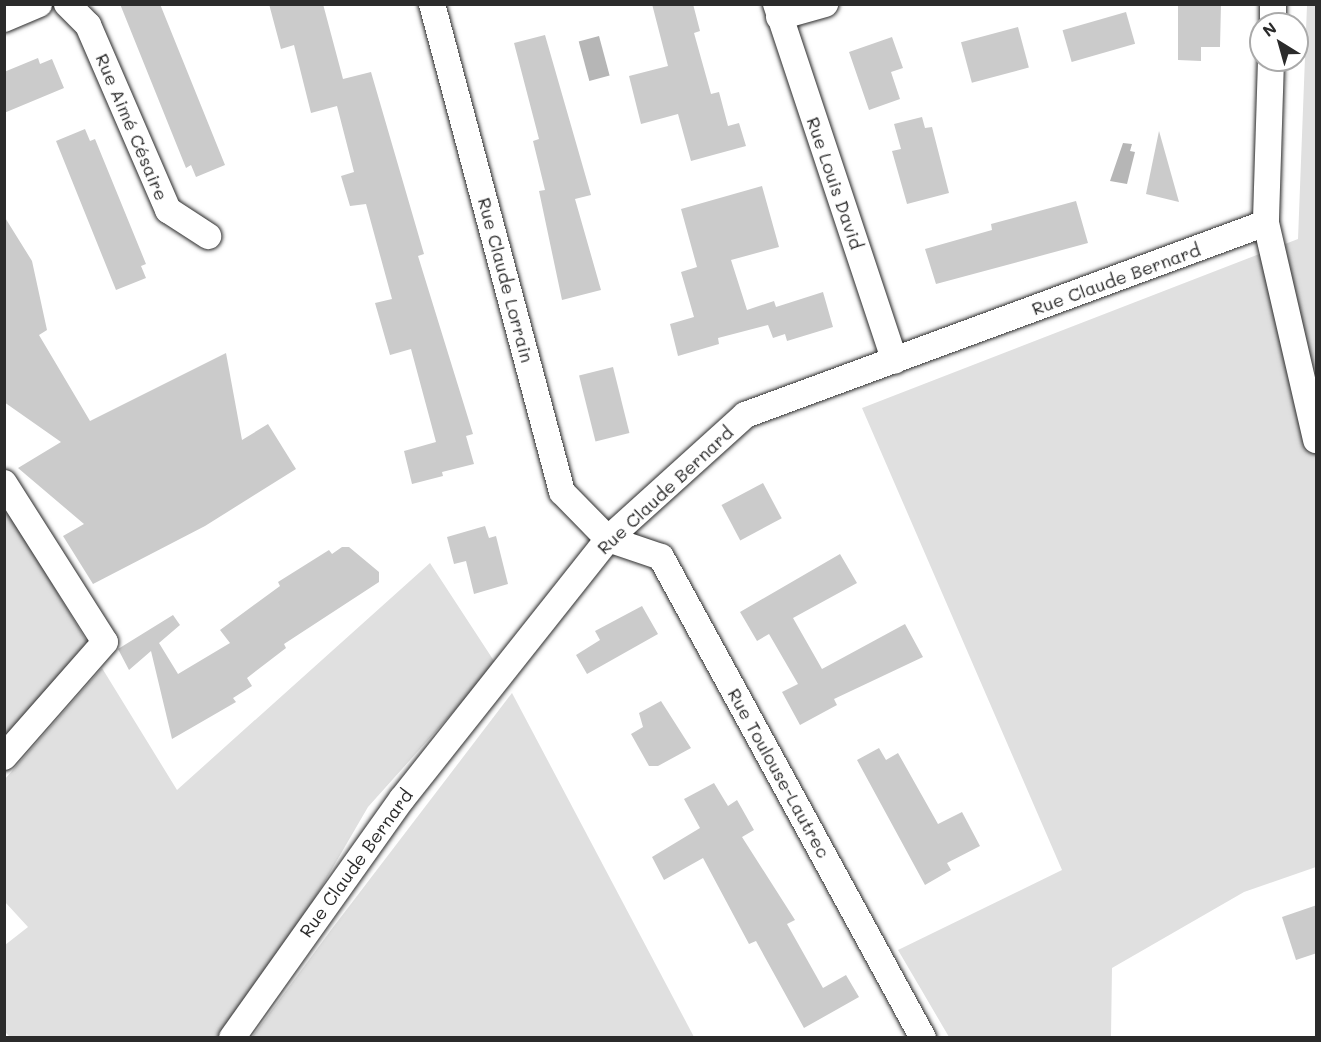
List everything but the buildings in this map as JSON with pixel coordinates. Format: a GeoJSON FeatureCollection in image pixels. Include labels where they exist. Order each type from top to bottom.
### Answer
{"type":"FeatureCollection","features":[{"type":"Feature","properties":{"kind":"street"},"geometry":{"type":"LineString","coordinates":[[4,19],[39,4]]}},
{"type":"Feature","properties":{"kind":"street","name":"Rue Aimé Césaire"},"geometry":{"type":"LineString","coordinates":[[67,4],[88,25],[168,210],[208,236]]}},
{"type":"Feature","properties":{"kind":"street","name":"Rue Claude Lorrain"},"geometry":{"type":"LineString","coordinates":[[432,4],[562,492],[608,539]]}},
{"type":"Feature","properties":{"kind":"street"},"geometry":{"type":"LineString","coordinates":[[777,10],[825,4]]}},
{"type":"Feature","properties":{"kind":"street","name":"Rue Louis David"},"geometry":{"type":"LineString","coordinates":[[777,10],[895,361]]}},
{"type":"Feature","properties":{"kind":"street"},"geometry":{"type":"LineString","coordinates":[[1271,72],[1266,223],[1317,440]]}},
{"type":"Feature","properties":{"kind":"street","name":"Rue Claude Bernard"},"geometry":{"type":"LineString","coordinates":[[232,1038],[402,799],[608,539],[745,415],[1266,223]]}},
{"type":"Feature","properties":{"kind":"street"},"geometry":{"type":"LineString","coordinates":[[4,483],[105,642],[4,757]]}},
{"type":"Feature","properties":{"kind":"street","name":"Rue Toulouse-Lautrec"},"geometry":{"type":"LineString","coordinates":[[608,539],[661,557],[923,1038]]}},
{"type":"Feature","properties":{"kind":"shaded area"},"geometry":{"type":"Polygon","coordinates":[[[1307,5],[1316,5],[1316,867],[1244,892],[1112,968],[1111,1037],[949,1037],[898,950],[1062,870],[862,408],[1298,239],[1304,72],[1309,72],[1309,12],[1307,12],[1307,5]]]}},
{"type":"Feature","properties":{"kind":"shaded area"},"geometry":{"type":"Polygon","coordinates":[[[599,36],[610,76],[589,81],[579,41],[599,36]]]}},
{"type":"Feature","properties":{"kind":"shaded area"},"geometry":{"type":"Polygon","coordinates":[[[1123,143],[1132,144],[1130,151],[1135,152],[1127,184],[1110,181],[1123,143]]]}},
{"type":"Feature","properties":{"kind":"shaded area"},"geometry":{"type":"Polygon","coordinates":[[[5,505],[87,642],[5,737],[5,505]]]}},
{"type":"Feature","properties":{"kind":"shaded area"},"geometry":{"type":"Polygon","coordinates":[[[430,563],[496,664],[368,807],[290,941],[217,1037],[11,1038],[5,1032],[5,945],[28,927],[5,902],[5,779],[102,668],[177,790],[430,563]]]}},
{"type":"Feature","properties":{"kind":"shaded area"},"geometry":{"type":"Polygon","coordinates":[[[512,693],[694,1037],[252,1037],[331,930],[512,693]]]}}]}
